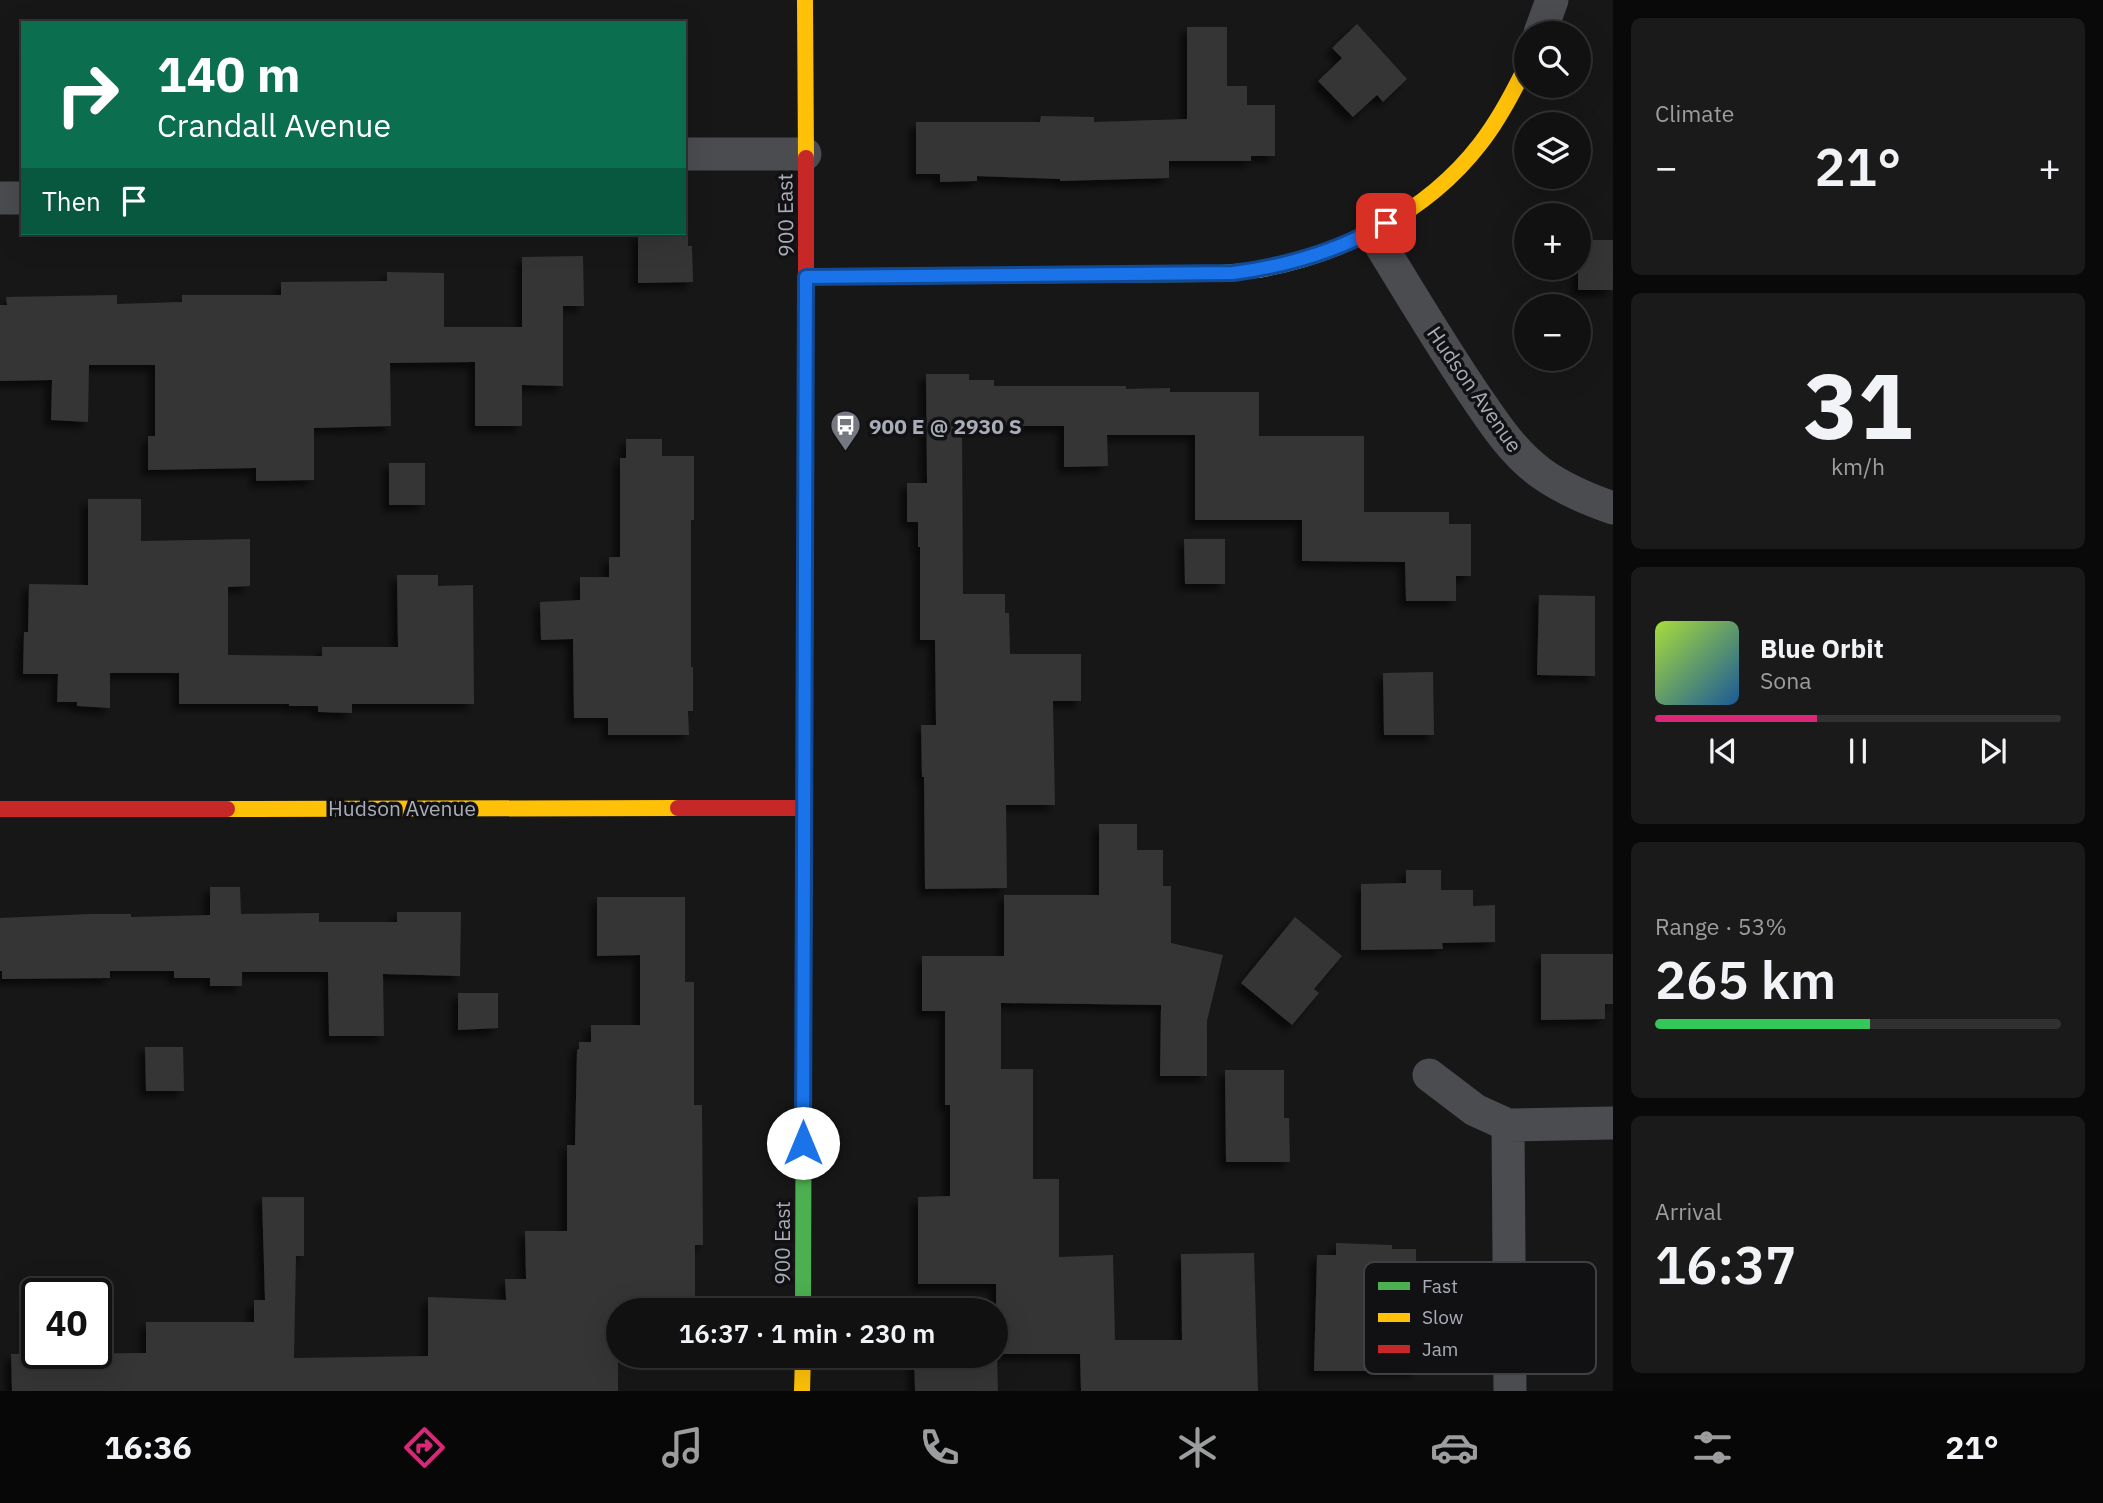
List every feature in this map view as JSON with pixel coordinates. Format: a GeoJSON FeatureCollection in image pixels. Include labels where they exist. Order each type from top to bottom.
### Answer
{"type":"FeatureCollection","features":[{"type":"Feature","properties":{"kind":"street","name":"900 East"},"geometry":{"type":"LineString","coordinates":[[803,1298],[805,0]]}},
{"type":"Feature","properties":{"kind":"street"},"geometry":{"type":"LineString","coordinates":[[1544,21],[1552,0]]}},
{"type":"Feature","properties":{"kind":"street"},"geometry":{"type":"LineString","coordinates":[[806,277],[1233,273],[1290,263],[1345,244],[1372,231],[1426,197],[1458,168],[1492,128],[1514,91]]}},
{"type":"Feature","properties":{"kind":"street"},"geometry":{"type":"LineString","coordinates":[[686,153],[805,154]]}},
{"type":"Feature","properties":{"kind":"street"},"geometry":{"type":"LineString","coordinates":[[0,198],[21,198]]}},
{"type":"Feature","properties":{"kind":"street","name":"Hudson Avenue"},"geometry":{"type":"LineString","coordinates":[[1372,231],[1449,357],[1517,452],[1539,472],[1562,487],[1613,508]]}},
{"type":"Feature","properties":{"kind":"street","name":"Hudson Avenue"},"geometry":{"type":"LineString","coordinates":[[0,809],[804,808]]}},
{"type":"Feature","properties":{"kind":"street"},"geometry":{"type":"LineString","coordinates":[[1429,1075],[1475,1110],[1508,1125],[1613,1123]]}},
{"type":"Feature","properties":{"kind":"street"},"geometry":{"type":"LineString","coordinates":[[1508,1125],[1509,1262]]}},
{"type":"Feature","properties":{"kind":"street"},"geometry":{"type":"LineString","coordinates":[[803,1368],[803,1391]]}},
{"type":"Feature","properties":{"kind":"building"},"geometry":{"type":"Polygon","coordinates":[[[1357,24],[1407,79],[1383,102],[1377,95],[1353,117],[1318,81],[1342,58],[1332,48],[1357,24]]]}},
{"type":"Feature","properties":{"kind":"building"},"geometry":{"type":"Polygon","coordinates":[[[1187,27],[1227,27],[1227,86],[1247,86],[1247,105],[1275,105],[1275,156],[1251,156],[1251,161],[1169,161],[1169,178],[1060,181],[977,176],[977,181],[940,182],[940,174],[916,174],[916,122],[1040,122],[1041,116],[1094,117],[1094,122],[1187,119],[1187,27]]]}},
{"type":"Feature","properties":{"kind":"building"},"geometry":{"type":"Polygon","coordinates":[[[688,233],[688,246],[692,246],[693,282],[638,283],[638,235],[688,233]]]}},
{"type":"Feature","properties":{"kind":"building"},"geometry":{"type":"Polygon","coordinates":[[[1591,240],[1613,240],[1613,290],[1578,290],[1578,280],[1591,280],[1591,240]]]}},
{"type":"Feature","properties":{"kind":"building"},"geometry":{"type":"Polygon","coordinates":[[[583,256],[584,306],[563,306],[563,386],[522,385],[522,426],[475,426],[475,362],[390,363],[391,426],[314,428],[314,480],[256,481],[256,468],[148,470],[148,436],[155,436],[155,365],[89,365],[88,422],[51,420],[52,380],[0,381],[0,305],[7,305],[6,297],[117,295],[117,304],[182,302],[182,295],[281,295],[281,282],[387,281],[387,272],[444,273],[444,327],[522,327],[522,257],[583,256]]]}},
{"type":"Feature","properties":{"kind":"building"},"geometry":{"type":"Polygon","coordinates":[[[926,374],[969,374],[969,380],[994,380],[994,386],[1126,386],[1126,389],[1170,388],[1170,392],[1259,392],[1259,436],[1364,436],[1364,512],[1449,512],[1449,524],[1471,524],[1471,576],[1456,576],[1456,601],[1406,601],[1405,562],[1302,561],[1302,520],[1195,520],[1195,435],[1107,435],[1108,466],[1064,467],[1064,426],[962,426],[963,594],[1005,594],[1005,613],[1009,613],[1010,654],[1081,654],[1081,701],[1053,701],[1055,805],[1006,805],[1007,888],[925,889],[921,725],[936,725],[935,640],[920,640],[918,522],[907,522],[907,483],[927,483],[926,374]]]}},
{"type":"Feature","properties":{"kind":"building"},"geometry":{"type":"Polygon","coordinates":[[[626,439],[662,439],[662,456],[694,456],[694,520],[691,520],[693,711],[688,711],[689,735],[608,735],[608,718],[574,718],[573,639],[541,640],[540,602],[580,600],[580,577],[609,577],[609,557],[620,557],[620,458],[626,458],[626,439]]]}},
{"type":"Feature","properties":{"kind":"building"},"geometry":{"type":"Polygon","coordinates":[[[389,463],[425,463],[425,505],[389,505],[389,463]]]}},
{"type":"Feature","properties":{"kind":"building"},"geometry":{"type":"Polygon","coordinates":[[[88,499],[141,499],[141,541],[250,539],[250,586],[228,587],[228,655],[322,656],[322,647],[398,647],[397,575],[438,575],[438,586],[473,585],[474,704],[352,704],[352,713],[318,712],[318,706],[289,704],[179,704],[179,673],[110,673],[110,708],[77,706],[77,702],[57,702],[58,674],[23,674],[24,632],[28,632],[29,584],[88,585],[88,499]]]}},
{"type":"Feature","properties":{"kind":"building"},"geometry":{"type":"Polygon","coordinates":[[[1184,539],[1225,539],[1225,584],[1185,584],[1184,539]]]}},
{"type":"Feature","properties":{"kind":"building"},"geometry":{"type":"Polygon","coordinates":[[[1539,595],[1595,596],[1595,676],[1537,675],[1539,595]]]}},
{"type":"Feature","properties":{"kind":"building"},"geometry":{"type":"Polygon","coordinates":[[[1433,672],[1434,735],[1384,735],[1383,673],[1433,672]]]}},
{"type":"Feature","properties":{"kind":"building"},"geometry":{"type":"Polygon","coordinates":[[[1099,824],[1137,824],[1137,850],[1163,850],[1163,886],[1171,886],[1171,943],[1223,955],[1207,1021],[1207,1076],[1160,1076],[1161,1005],[1001,1003],[1001,1069],[1033,1069],[1033,1179],[1059,1179],[1059,1257],[1113,1255],[1115,1340],[1182,1340],[1181,1254],[1254,1253],[1258,1391],[1081,1391],[1080,1354],[1008,1354],[1008,1298],[996,1298],[996,1284],[918,1284],[918,1197],[950,1196],[950,1105],[945,1105],[945,1011],[922,1011],[922,956],[1004,956],[1004,895],[1099,895],[1099,824]]]}},
{"type":"Feature","properties":{"kind":"building"},"geometry":{"type":"Polygon","coordinates":[[[1406,870],[1441,870],[1441,890],[1473,890],[1473,906],[1495,905],[1495,942],[1442,943],[1443,949],[1361,950],[1361,884],[1406,883],[1406,870]]]}},
{"type":"Feature","properties":{"kind":"building"},"geometry":{"type":"Polygon","coordinates":[[[210,887],[240,887],[241,914],[319,913],[319,922],[397,922],[397,912],[461,912],[460,976],[383,974],[384,1036],[329,1036],[328,972],[242,972],[242,986],[210,986],[210,978],[174,978],[174,971],[110,971],[110,978],[2,979],[0,918],[90,914],[131,914],[131,917],[210,915],[210,887]]]}},
{"type":"Feature","properties":{"kind":"building"},"geometry":{"type":"Polygon","coordinates":[[[597,897],[685,897],[685,982],[694,982],[694,1105],[702,1105],[703,1245],[695,1245],[695,1298],[606,1298],[606,1368],[618,1368],[618,1391],[12,1391],[11,1354],[21,1354],[21,1369],[112,1369],[112,1353],[146,1353],[146,1322],[254,1322],[254,1300],[265,1300],[262,1197],[304,1197],[304,1256],[296,1256],[294,1358],[428,1356],[428,1297],[506,1300],[505,1279],[526,1279],[525,1231],[567,1231],[567,1145],[575,1145],[579,1042],[591,1042],[591,1025],[640,1025],[640,955],[597,956],[597,897]]]}},
{"type":"Feature","properties":{"kind":"building"},"geometry":{"type":"Polygon","coordinates":[[[1295,917],[1342,956],[1314,989],[1319,993],[1292,1025],[1241,983],[1295,917]]]}},
{"type":"Feature","properties":{"kind":"building"},"geometry":{"type":"Polygon","coordinates":[[[1541,954],[1613,954],[1613,1004],[1605,1004],[1605,1019],[1541,1020],[1541,954]]]}},
{"type":"Feature","properties":{"kind":"building"},"geometry":{"type":"Polygon","coordinates":[[[458,993],[498,993],[498,1028],[458,1030],[458,993]]]}},
{"type":"Feature","properties":{"kind":"building"},"geometry":{"type":"Polygon","coordinates":[[[145,1047],[183,1047],[184,1091],[146,1091],[145,1047]]]}},
{"type":"Feature","properties":{"kind":"building"},"geometry":{"type":"Polygon","coordinates":[[[1225,1070],[1284,1070],[1284,1118],[1289,1118],[1290,1162],[1226,1162],[1225,1070]]]}},
{"type":"Feature","properties":{"kind":"building"},"geometry":{"type":"Polygon","coordinates":[[[1336,1243],[1392,1245],[1392,1249],[1416,1249],[1416,1262],[1364,1262],[1364,1371],[1314,1371],[1317,1255],[1336,1255],[1336,1243]]]}},
{"type":"Feature","properties":{"kind":"building"},"geometry":{"type":"Polygon","coordinates":[[[914,1368],[997,1368],[998,1391],[915,1391],[914,1368]]]}},
{"type":"Feature","properties":{"kind":"traffic: fast"},"geometry":{"type":"LineString","coordinates":[[806,277],[1208,274],[1258,270]]}},
{"type":"Feature","properties":{"kind":"traffic: fast"},"geometry":{"type":"LineString","coordinates":[[803,1298],[805,660]]}},
{"type":"Feature","properties":{"kind":"traffic: slow"},"geometry":{"type":"LineString","coordinates":[[805,0],[806,158]]}},
{"type":"Feature","properties":{"kind":"traffic: slow"},"geometry":{"type":"LineString","coordinates":[[1258,270],[1321,254],[1351,242],[1409,210],[1459,169],[1487,135],[1514,89]]}},
{"type":"Feature","properties":{"kind":"traffic: slow"},"geometry":{"type":"LineString","coordinates":[[805,660],[806,391]]}},
{"type":"Feature","properties":{"kind":"traffic: slow"},"geometry":{"type":"LineString","coordinates":[[227,809],[678,808]]}},
{"type":"Feature","properties":{"kind":"traffic: slow"},"geometry":{"type":"LineString","coordinates":[[802,1391],[803,1368]]}},
{"type":"Feature","properties":{"kind":"traffic: jam"},"geometry":{"type":"LineString","coordinates":[[806,158],[806,391]]}},
{"type":"Feature","properties":{"kind":"traffic: jam"},"geometry":{"type":"LineString","coordinates":[[678,808],[804,808]]}},
{"type":"Feature","properties":{"kind":"traffic: jam"},"geometry":{"type":"LineString","coordinates":[[0,809],[227,809]]}},
{"type":"Feature","properties":{"kind":"place","name":"900 E @ 2930 S"},"geometry":{"type":"Point","coordinates":[846,453]}},
{"type":"Feature","properties":{"kind":"route"},"geometry":{"type":"LineString","coordinates":[[803,1143],[806,277],[1233,273],[1261,270],[1317,255],[1386,223]]}}]}
